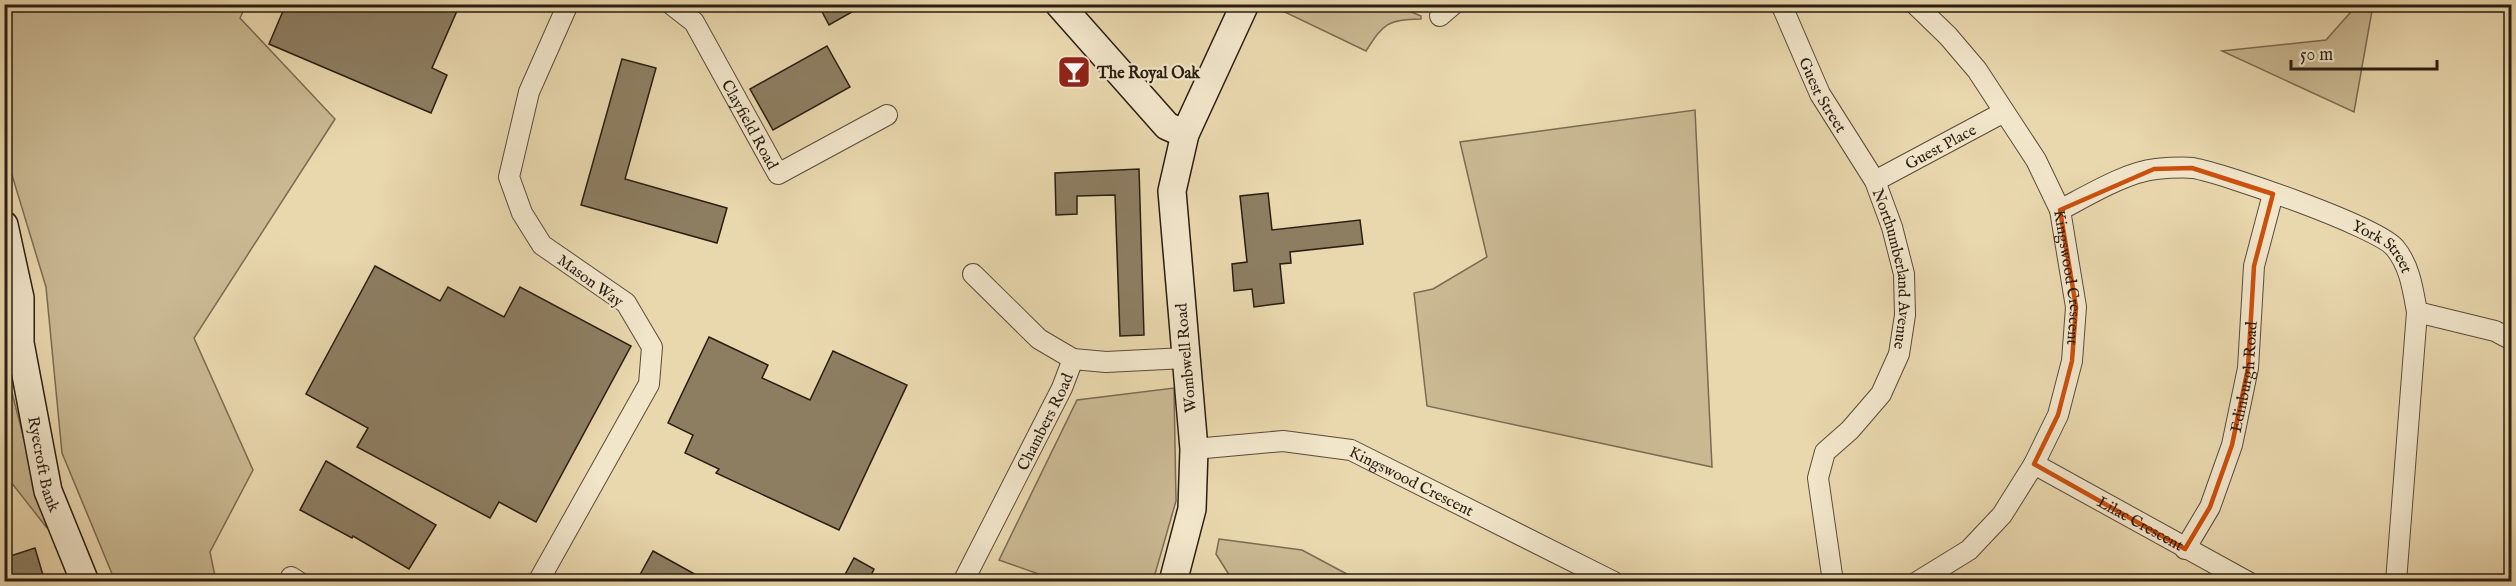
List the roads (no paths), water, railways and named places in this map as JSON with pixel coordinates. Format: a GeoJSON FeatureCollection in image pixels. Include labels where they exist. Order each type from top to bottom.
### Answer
{"type":"FeatureCollection","features":[{"type":"Feature","properties":{"kind":"main road"},"geometry":{"type":"LineString","coordinates":[[1059,4],[1167,126],[1185,134]]}},
{"type":"Feature","properties":{"kind":"main road","name":"Wombwell Road"},"geometry":{"type":"LineString","coordinates":[[1173,582],[1192,509],[1194,449],[1172,191],[1185,134],[1245,4]]}},
{"type":"Feature","properties":{"kind":"main road","name":"Ryecroft Bank"},"geometry":{"type":"LineString","coordinates":[[4,225],[20,298],[12,332],[48,490],[85,582]]}},
{"type":"Feature","properties":{"kind":"street","name":"Mason Way"},"geometry":{"type":"LineString","coordinates":[[538,582],[649,384],[652,347],[626,303],[542,245],[522,213],[509,177],[529,92],[568,4]]}},
{"type":"Feature","properties":{"kind":"street","name":"Clayfield Road"},"geometry":{"type":"LineString","coordinates":[[671,4],[694,21],[778,174],[886,115]]}},
{"type":"Feature","properties":{"kind":"street","name":"Guest Street"},"geometry":{"type":"LineString","coordinates":[[1781,4],[1820,94],[1875,181]]}},
{"type":"Feature","properties":{"kind":"street"},"geometry":{"type":"LineString","coordinates":[[1915,4],[1948,36],[1977,70],[2004,112]]}},
{"type":"Feature","properties":{"kind":"street","name":"Guest Place"},"geometry":{"type":"LineString","coordinates":[[1875,181],[2004,112]]}},
{"type":"Feature","properties":{"kind":"street","name":"Kingswood Crescent"},"geometry":{"type":"LineString","coordinates":[[1917,582],[1969,550],[2002,515],[2034,464],[2058,415],[2072,361],[2076,307],[2060,210],[2036,160],[2004,112]]}},
{"type":"Feature","properties":{"kind":"street","name":"York Street"},"geometry":{"type":"LineString","coordinates":[[2060,210],[2112,184],[2154,169],[2192,168],[2366,228],[2395,247],[2412,280],[2417,312],[2396,582]]}},
{"type":"Feature","properties":{"kind":"street","name":"Northumberland Avenue"},"geometry":{"type":"LineString","coordinates":[[1833,582],[1818,478],[1825,452],[1850,430],[1881,394],[1899,354],[1905,315],[1904,274],[1892,227],[1875,181]]}},
{"type":"Feature","properties":{"kind":"street","name":"Edinburgh Road"},"geometry":{"type":"LineString","coordinates":[[2186,549],[2210,507],[2232,445],[2248,368],[2254,266],[2272,194]]}},
{"type":"Feature","properties":{"kind":"street"},"geometry":{"type":"LineString","coordinates":[[973,274],[1039,339],[1073,359]]}},
{"type":"Feature","properties":{"kind":"street"},"geometry":{"type":"LineString","coordinates":[[2417,312],[2486,328],[2511,340]]}},
{"type":"Feature","properties":{"kind":"street","name":"Chambers Road"},"geometry":{"type":"LineString","coordinates":[[963,582],[1062,388],[1073,359],[1106,362],[1185,358]]}},
{"type":"Feature","properties":{"kind":"street","name":"Kingswood Crescent"},"geometry":{"type":"LineString","coordinates":[[1194,449],[1284,441],[1351,450],[1614,582]]}},
{"type":"Feature","properties":{"kind":"street","name":"Lilac Crescent"},"geometry":{"type":"LineString","coordinates":[[2034,464],[2248,582]]}},
{"type":"Feature","properties":{"kind":"place","name":"The Royal Oak"},"geometry":{"type":"Point","coordinates":[1074,72]}}]}
